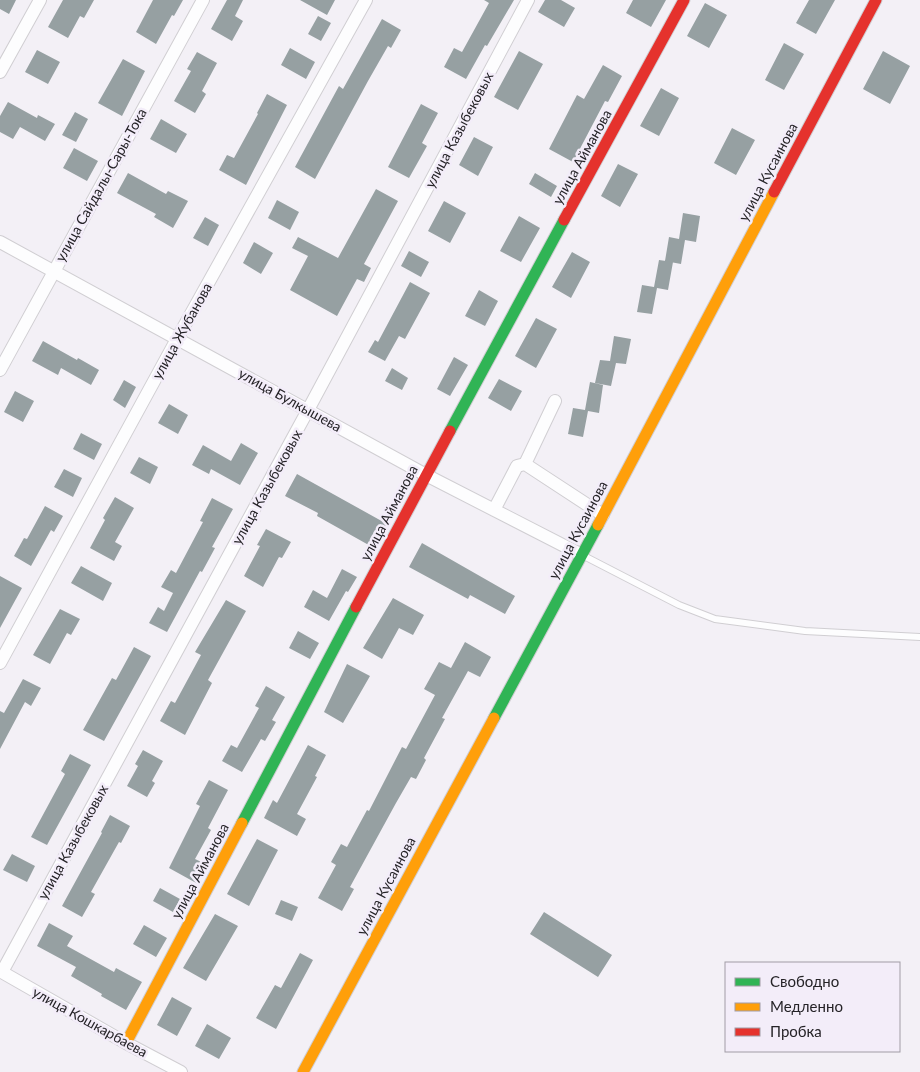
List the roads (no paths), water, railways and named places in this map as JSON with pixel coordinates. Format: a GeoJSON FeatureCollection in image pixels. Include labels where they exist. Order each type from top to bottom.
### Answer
{"type":"FeatureCollection","features":[{"type":"Feature","properties":{"kind":"street"},"geometry":{"type":"LineString","coordinates":[[0,72],[40,0]]}},
{"type":"Feature","properties":{"kind":"street","name":"улица Сайдалы-Сары-Тока"},"geometry":{"type":"LineString","coordinates":[[0,370],[203,0]]}},
{"type":"Feature","properties":{"kind":"street","name":"улица Жубанова"},"geometry":{"type":"LineString","coordinates":[[0,662],[366,0]]}},
{"type":"Feature","properties":{"kind":"street","name":"улица Казыбековых"},"geometry":{"type":"LineString","coordinates":[[1,971],[308,410],[528,0]]}},
{"type":"Feature","properties":{"kind":"street","name":"улица Айманова"},"geometry":{"type":"LineString","coordinates":[[126,1043],[426,475],[684,0]]}},
{"type":"Feature","properties":{"kind":"street","name":"улица Кусаинова"},"geometry":{"type":"LineString","coordinates":[[303,1072],[582,555],[876,0]]}},
{"type":"Feature","properties":{"kind":"street","name":"улица Булкышева"},"geometry":{"type":"LineString","coordinates":[[0,242],[426,475],[582,555]]}},
{"type":"Feature","properties":{"kind":"street"},"geometry":{"type":"LineString","coordinates":[[525,464],[555,401]]}},
{"type":"Feature","properties":{"kind":"street"},"geometry":{"type":"LineString","coordinates":[[494,510],[517,466],[525,464],[603,515]]}},
{"type":"Feature","properties":{"kind":"street","name":"улица Кошкарбаева"},"geometry":{"type":"LineString","coordinates":[[1,971],[126,1043],[182,1072]]}},
{"type":"Feature","properties":{"kind":"lane"},"geometry":{"type":"LineString","coordinates":[[582,555],[679,605],[715,619],[805,631],[920,637]]}}]}
